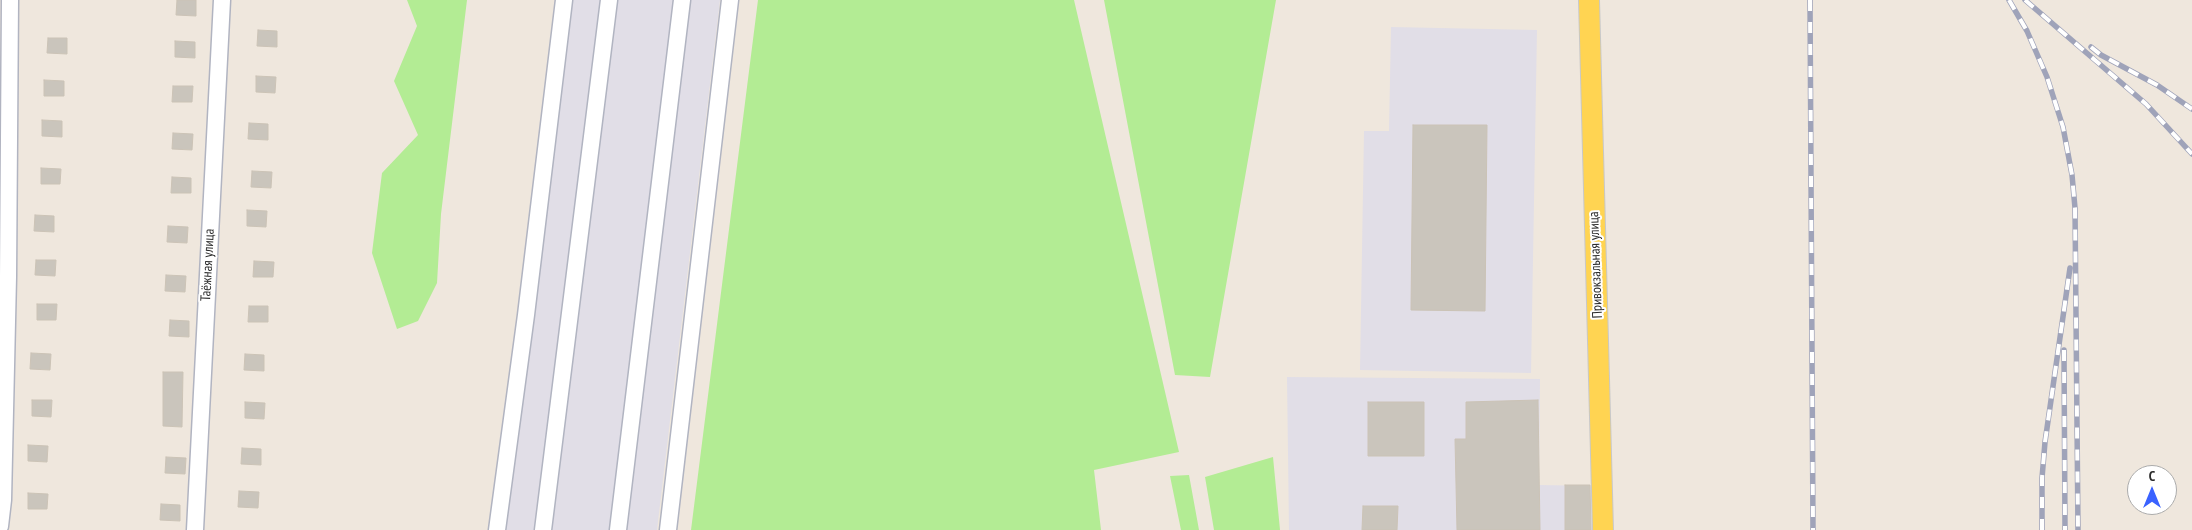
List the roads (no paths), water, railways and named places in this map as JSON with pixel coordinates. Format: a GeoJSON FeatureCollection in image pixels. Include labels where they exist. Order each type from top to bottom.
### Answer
{"type":"FeatureCollection","features":[{"type":"Feature","properties":{"kind":"main road","name":"Привокзальная улица"},"geometry":{"type":"LineString","coordinates":[[1588,0],[1603,530]]}},
{"type":"Feature","properties":{"kind":"street"},"geometry":{"type":"LineString","coordinates":[[0,526],[8,277],[5,119],[10,0]]}},
{"type":"Feature","properties":{"kind":"street","name":"Таёжная улица"},"geometry":{"type":"LineString","coordinates":[[195,530],[222,0]]}},
{"type":"Feature","properties":{"kind":"street"},"geometry":{"type":"LineString","coordinates":[[497,530],[527,306],[564,0]]}},
{"type":"Feature","properties":{"kind":"street"},"geometry":{"type":"LineString","coordinates":[[543,530],[609,0]]}},
{"type":"Feature","properties":{"kind":"street"},"geometry":{"type":"LineString","coordinates":[[618,530],[682,0]]}},
{"type":"Feature","properties":{"kind":"street"},"geometry":{"type":"LineString","coordinates":[[668,530],[730,0]]}},
{"type":"Feature","properties":{"kind":"railway"},"geometry":{"type":"LineString","coordinates":[[1810,0],[1813,530]]}},
{"type":"Feature","properties":{"kind":"railway"},"geometry":{"type":"LineString","coordinates":[[2009,0],[2027,31],[2047,77],[2063,127],[2072,175],[2075,208],[2078,530]]}},
{"type":"Feature","properties":{"kind":"railway"},"geometry":{"type":"LineString","coordinates":[[2025,0],[2146,104],[2192,154]]}},
{"type":"Feature","properties":{"kind":"railway"},"geometry":{"type":"LineString","coordinates":[[2091,47],[2101,55],[2157,85],[2192,109]]}},
{"type":"Feature","properties":{"kind":"railway"},"geometry":{"type":"LineString","coordinates":[[2042,530],[2042,478],[2045,442],[2070,268]]}},
{"type":"Feature","properties":{"kind":"railway"},"geometry":{"type":"LineString","coordinates":[[2064,350],[2065,530]]}}]}
